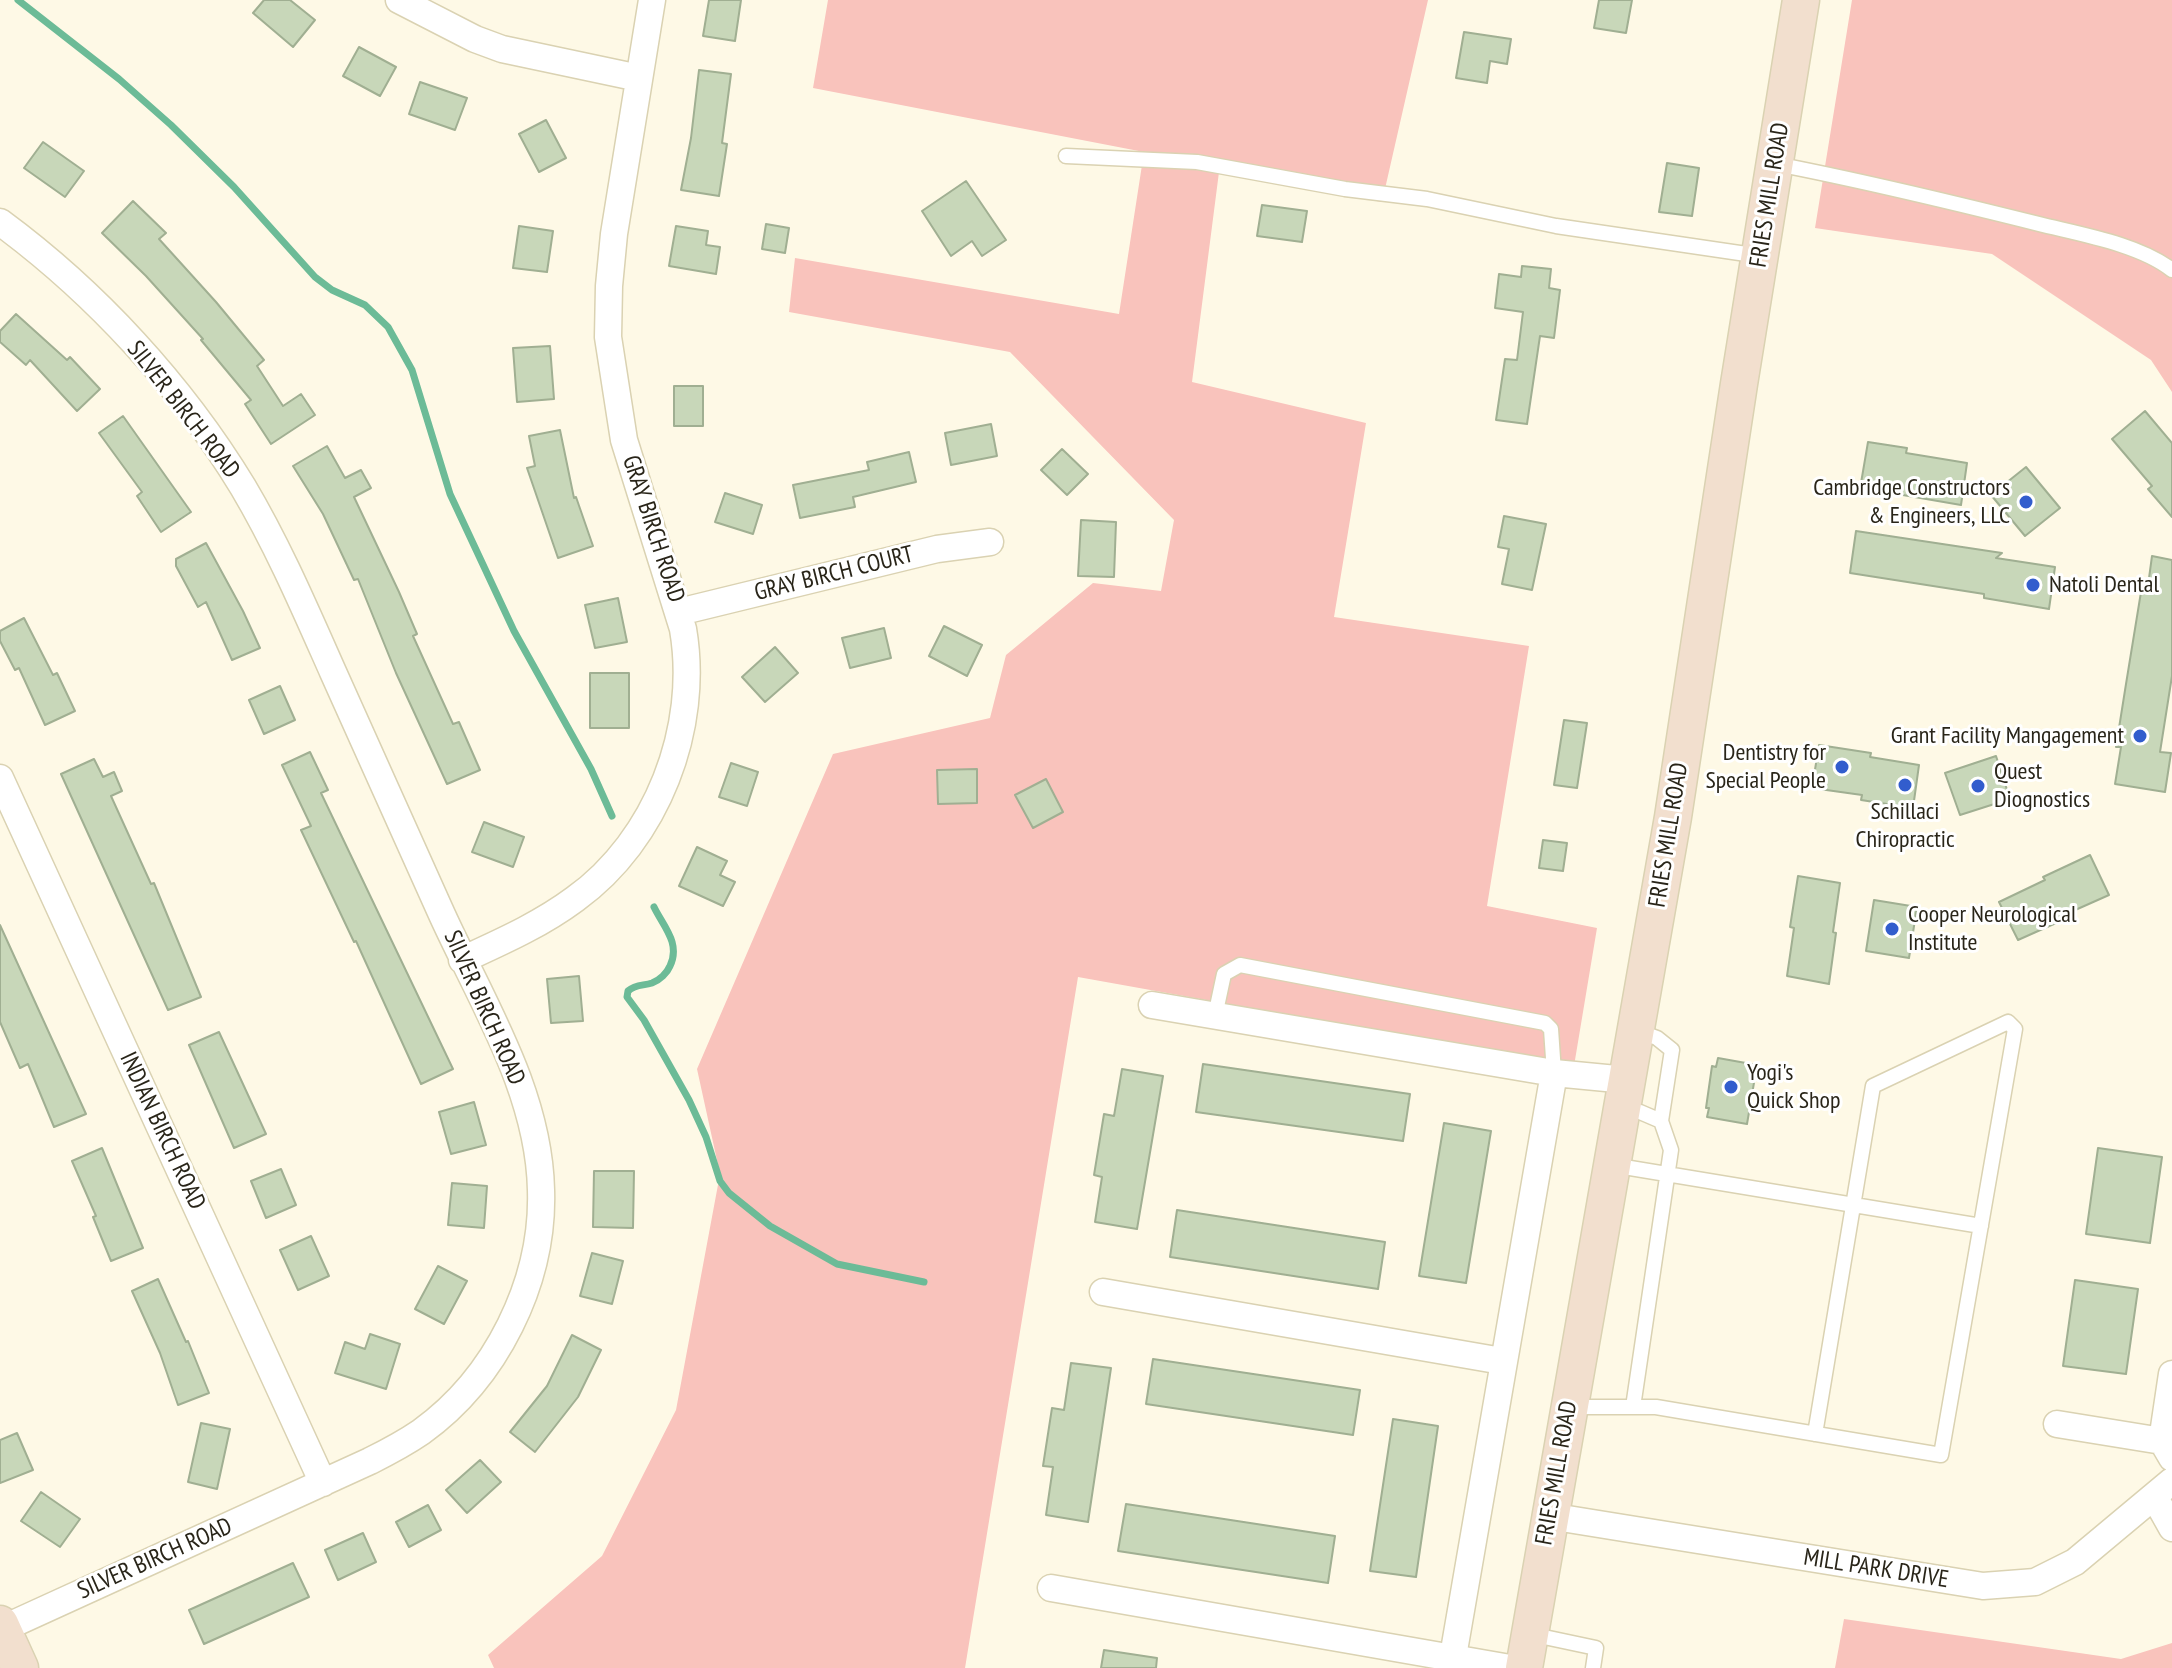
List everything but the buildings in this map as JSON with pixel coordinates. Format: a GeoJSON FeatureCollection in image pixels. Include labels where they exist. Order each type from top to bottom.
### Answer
{"type":"FeatureCollection","features":[{"type":"Feature","properties":{"kind":"main road","name":"FRIES MILL ROAD"},"geometry":{"type":"LineString","coordinates":[[1526,1651],[1673,817],[1801,0]]}},
{"type":"Feature","properties":{"kind":"main road"},"geometry":{"type":"LineString","coordinates":[[1,1626],[20,1668]]}},
{"type":"Feature","properties":{"kind":"street"},"geometry":{"type":"LineString","coordinates":[[399,0],[475,39],[502,49],[639,78]]}},
{"type":"Feature","properties":{"kind":"street","name":"GRAY BIRCH ROAD"},"geometry":{"type":"LineString","coordinates":[[462,960],[526,929],[577,898],[634,839],[666,779],[687,703],[687,666],[679,612],[624,440],[608,337],[610,261],[652,0]]}},
{"type":"Feature","properties":{"kind":"street","name":"SILVER BIRCH ROAD"},"geometry":{"type":"LineString","coordinates":[[0,222],[76,285],[120,329],[211,438],[242,487],[288,571],[508,1056],[535,1137],[541,1192],[541,1217],[532,1265],[505,1337],[491,1360],[458,1400],[423,1431],[400,1446],[323,1483],[1,1626]]}},
{"type":"Feature","properties":{"kind":"street","name":"GRAY BIRCH COURT"},"geometry":{"type":"LineString","coordinates":[[679,612],[937,549],[990,542]]}},
{"type":"Feature","properties":{"kind":"street","name":"INDIAN BIRCH ROAD"},"geometry":{"type":"LineString","coordinates":[[0,778],[323,1483]]}},
{"type":"Feature","properties":{"kind":"street"},"geometry":{"type":"LineString","coordinates":[[1152,1005],[1554,1073],[1624,1095]]}},
{"type":"Feature","properties":{"kind":"street"},"geometry":{"type":"LineString","coordinates":[[1452,1662],[1554,1073]]}},
{"type":"Feature","properties":{"kind":"street"},"geometry":{"type":"LineString","coordinates":[[1103,1292],[1502,1361]]}},
{"type":"Feature","properties":{"kind":"street"},"geometry":{"type":"LineString","coordinates":[[2057,1424],[2167,1450],[2172,1374]]}},
{"type":"Feature","properties":{"kind":"street"},"geometry":{"type":"LineString","coordinates":[[2163,1488],[2172,1528]]}},
{"type":"Feature","properties":{"kind":"street","name":"MILL PARK DRIVE"},"geometry":{"type":"LineString","coordinates":[[1549,1516],[1983,1586],[2035,1582],[2075,1562],[2163,1488]]}},
{"type":"Feature","properties":{"kind":"street"},"geometry":{"type":"LineString","coordinates":[[1051,1588],[1452,1662],[1510,1668]]}},
{"type":"Feature","properties":{"kind":"lane"},"geometry":{"type":"LineString","coordinates":[[1066,156],[1197,162],[1345,189],[1427,199],[1556,226],[1760,256]]}},
{"type":"Feature","properties":{"kind":"lane"},"geometry":{"type":"LineString","coordinates":[[1775,164],[1874,182],[2065,231],[2133,250],[2172,270]]}},
{"type":"Feature","properties":{"kind":"lane"},"geometry":{"type":"LineString","coordinates":[[1215,1016],[1224,974],[1240,965],[1545,1023],[1551,1029],[1554,1073]]}},
{"type":"Feature","properties":{"kind":"lane"},"geometry":{"type":"LineString","coordinates":[[1568,1407],[1656,1407],[1815,1434],[1941,1455],[2015,1029],[2008,1022],[1873,1086],[1815,1434]]}},
{"type":"Feature","properties":{"kind":"lane"},"geometry":{"type":"LineString","coordinates":[[1633,1407],[1671,1150],[1661,1121],[1672,1050],[1657,1038],[1636,1030]]}},
{"type":"Feature","properties":{"kind":"lane"},"geometry":{"type":"LineString","coordinates":[[1624,1095],[1640,1112],[1661,1121]]}},
{"type":"Feature","properties":{"kind":"lane"},"geometry":{"type":"LineString","coordinates":[[1611,1165],[1981,1226]]}},
{"type":"Feature","properties":{"kind":"lane"},"geometry":{"type":"LineString","coordinates":[[1526,1651],[1596,1648],[1593,1668]]}},
{"type":"Feature","properties":{"kind":"shaded area"},"geometry":{"type":"Polygon","coordinates":[[[828,0],[1428,0],[1382,202],[1219,172],[1192,382],[1366,423],[1334,617],[1529,646],[1487,906],[1597,928],[1574,1066],[1078,977],[965,1668],[494,1668],[488,1655],[602,1556],[676,1410],[720,1174],[697,1069],[833,754],[990,718],[1006,655],[1093,583],[1161,591],[1174,520],[1010,352],[789,312],[795,258],[1119,314],[1144,152],[813,88],[828,0]]]}},
{"type":"Feature","properties":{"kind":"shaded area"},"geometry":{"type":"Polygon","coordinates":[[[1852,0],[2172,0],[2172,392],[2151,360],[1992,254],[1815,228],[1852,0]]]}},
{"type":"Feature","properties":{"kind":"shaded area"},"geometry":{"type":"Polygon","coordinates":[[[1844,1619],[2121,1659],[2172,1643],[2172,1668],[1835,1668],[1844,1619]]]}},
{"type":"Feature","properties":{"kind":"waterway"},"geometry":{"type":"LineString","coordinates":[[18,0],[119,79],[171,125],[234,187],[315,277],[332,290],[365,305],[388,327],[412,370],[450,494],[514,631],[591,769],[612,816]]}},
{"type":"Feature","properties":{"kind":"waterway"},"geometry":{"type":"LineString","coordinates":[[654,907],[670,935],[673,958],[669,969],[660,978],[631,989],[627,997],[644,1020],[689,1100],[706,1137],[720,1181],[729,1193],[770,1226],[837,1264],[924,1282]]}},
{"type":"Feature","properties":{"kind":"place","name":"Cambridge Constructors & Engineers, LLC"},"geometry":{"type":"Point","coordinates":[2026,502]}},
{"type":"Feature","properties":{"kind":"place","name":"Natoli Dental"},"geometry":{"type":"Point","coordinates":[2033,585]}},
{"type":"Feature","properties":{"kind":"place","name":"Grant Facility Mangagement"},"geometry":{"type":"Point","coordinates":[2140,736]}},
{"type":"Feature","properties":{"kind":"place","name":"Dentistry for Special People"},"geometry":{"type":"Point","coordinates":[1842,767]}},
{"type":"Feature","properties":{"kind":"place","name":"Schillaci Chiropractic"},"geometry":{"type":"Point","coordinates":[1905,785]}},
{"type":"Feature","properties":{"kind":"place","name":"Quest Diognostics"},"geometry":{"type":"Point","coordinates":[1978,786]}},
{"type":"Feature","properties":{"kind":"place","name":"Cooper Neurological Institute"},"geometry":{"type":"Point","coordinates":[1892,929]}},
{"type":"Feature","properties":{"kind":"place","name":"Yogi's Quick Shop"},"geometry":{"type":"Point","coordinates":[1731,1087]}}]}
